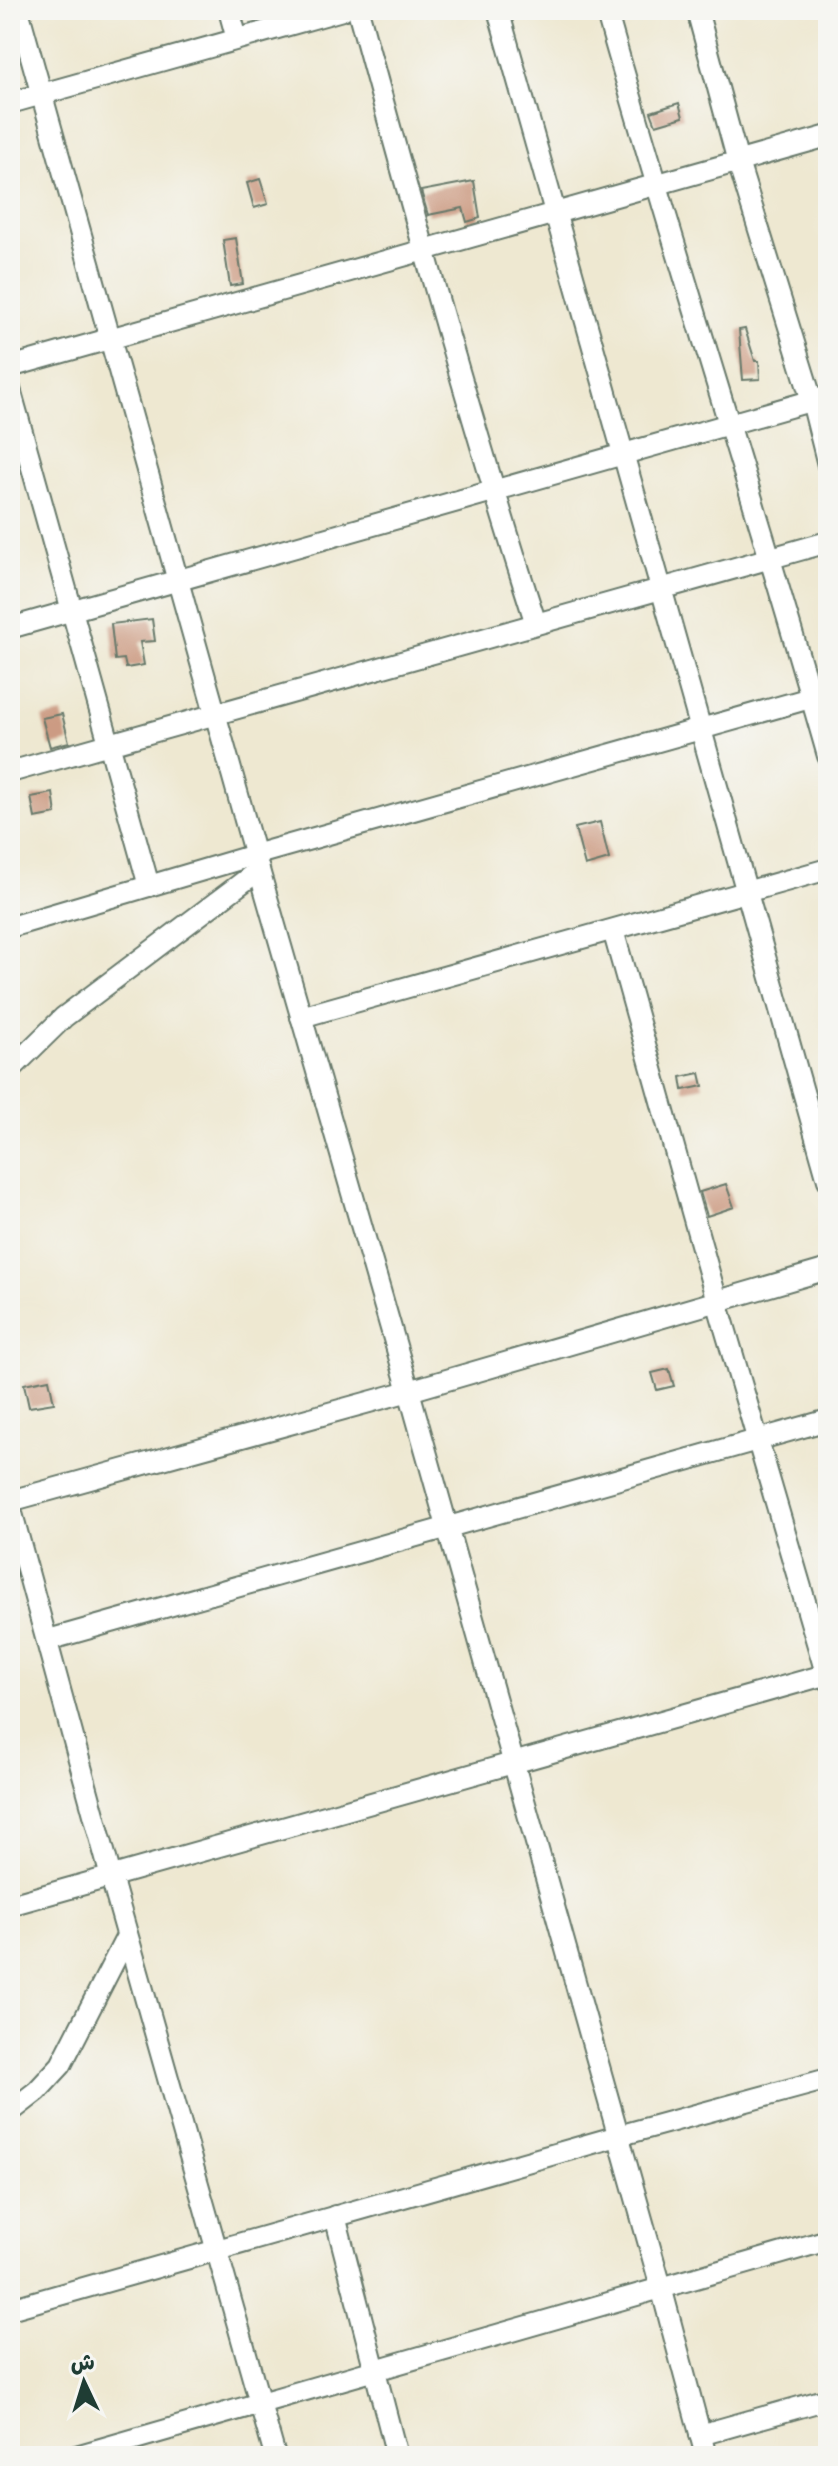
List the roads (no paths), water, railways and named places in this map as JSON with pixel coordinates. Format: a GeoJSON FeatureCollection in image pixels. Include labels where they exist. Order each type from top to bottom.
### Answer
{"type":"FeatureCollection","features":[{"type":"Feature","properties":{"kind":"street"},"geometry":{"type":"LineString","coordinates":[[18,10],[256,863],[447,1526],[706,2456]]}},
{"type":"Feature","properties":{"kind":"street"},"geometry":{"type":"LineString","coordinates":[[229,10],[237,39]]}},
{"type":"Feature","properties":{"kind":"street"},"geometry":{"type":"LineString","coordinates":[[10,103],[342,10]]}},
{"type":"Feature","properties":{"kind":"street"},"geometry":{"type":"LineString","coordinates":[[358,10],[423,251],[493,491],[536,624]]}},
{"type":"Feature","properties":{"kind":"street"},"geometry":{"type":"LineString","coordinates":[[498,10],[828,1180]]}},
{"type":"Feature","properties":{"kind":"street"},"geometry":{"type":"LineString","coordinates":[[606,10],[655,185],[728,424],[770,557],[820,696],[828,756]]}},
{"type":"Feature","properties":{"kind":"street"},"geometry":{"type":"LineString","coordinates":[[697,10],[738,162],[820,398],[828,465]]}},
{"type":"Feature","properties":{"kind":"street"},"geometry":{"type":"LineString","coordinates":[[10,367],[828,136]]}},
{"type":"Feature","properties":{"kind":"street"},"geometry":{"type":"LineString","coordinates":[[10,389],[149,886]]}},
{"type":"Feature","properties":{"kind":"street"},"geometry":{"type":"LineString","coordinates":[[10,628],[820,398]]}},
{"type":"Feature","properties":{"kind":"street"},"geometry":{"type":"LineString","coordinates":[[10,772],[828,542]]}},
{"type":"Feature","properties":{"kind":"street"},"geometry":{"type":"LineString","coordinates":[[10,927],[149,886],[256,863],[820,696]]}},
{"type":"Feature","properties":{"kind":"street"},"geometry":{"type":"LineString","coordinates":[[10,1070],[64,1017],[256,863]]}},
{"type":"Feature","properties":{"kind":"street"},"geometry":{"type":"LineString","coordinates":[[301,1017],[828,869]]}},
{"type":"Feature","properties":{"kind":"street"},"geometry":{"type":"LineString","coordinates":[[10,1905],[827,1676],[613,930]]}},
{"type":"Feature","properties":{"kind":"street"},"geometry":{"type":"LineString","coordinates":[[275,2456],[127,1936],[10,1504],[828,1269]]}},
{"type":"Feature","properties":{"kind":"street"},"geometry":{"type":"LineString","coordinates":[[48,1640],[828,1420]]}},
{"type":"Feature","properties":{"kind":"street"},"geometry":{"type":"LineString","coordinates":[[10,2112],[37,2091],[61,2065],[127,1936]]}},
{"type":"Feature","properties":{"kind":"street"},"geometry":{"type":"LineString","coordinates":[[10,2309],[828,2079]]}},
{"type":"Feature","properties":{"kind":"street"},"geometry":{"type":"LineString","coordinates":[[335,2216],[397,2456]]}},
{"type":"Feature","properties":{"kind":"street"},"geometry":{"type":"LineString","coordinates":[[76,2456],[828,2240]]}},
{"type":"Feature","properties":{"kind":"street"},"geometry":{"type":"LineString","coordinates":[[700,2435],[828,2399]]}}]}
